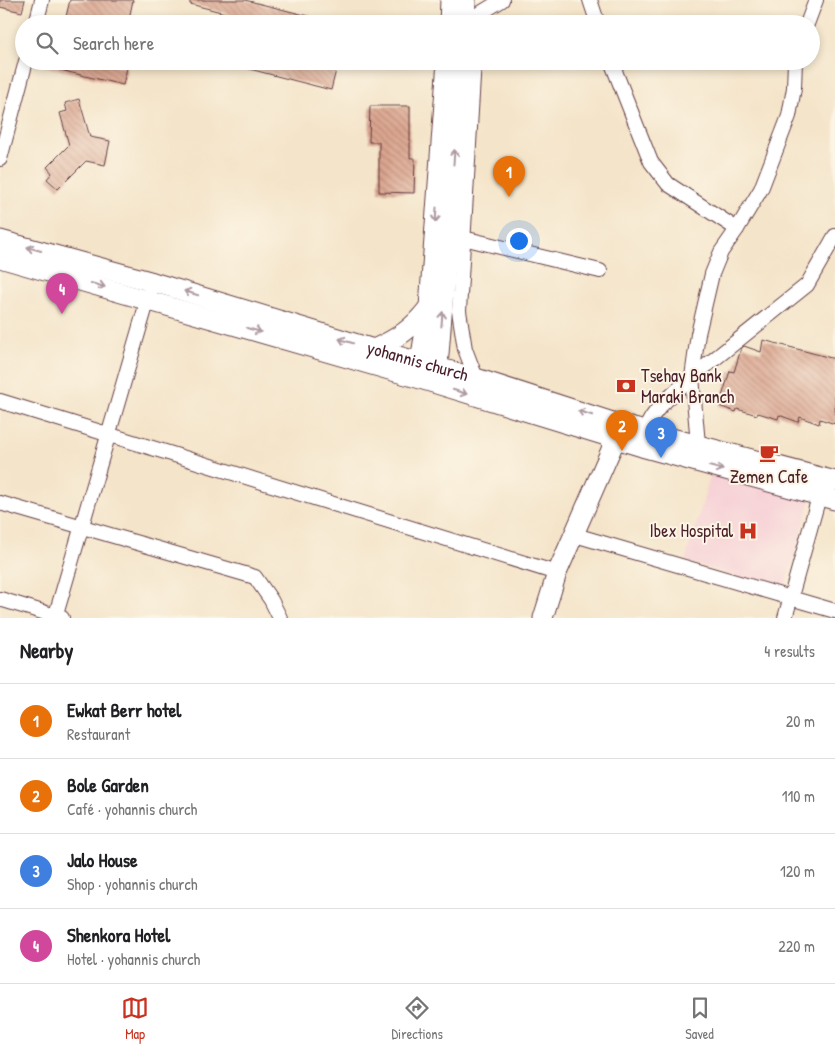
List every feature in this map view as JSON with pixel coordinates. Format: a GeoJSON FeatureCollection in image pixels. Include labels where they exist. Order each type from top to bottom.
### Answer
{"type":"FeatureCollection","features":[{"type":"Feature","properties":{"kind":"street"},"geometry":{"type":"LineString","coordinates":[[38,15],[42,0]]}},
{"type":"Feature","properties":{"kind":"street"},"geometry":{"type":"LineString","coordinates":[[450,0],[461,15]]}},
{"type":"Feature","properties":{"kind":"street"},"geometry":{"type":"LineString","coordinates":[[466,0],[466,15]]}},
{"type":"Feature","properties":{"kind":"street"},"geometry":{"type":"LineString","coordinates":[[477,15],[502,0]]}},
{"type":"Feature","properties":{"kind":"street"},"geometry":{"type":"LineString","coordinates":[[590,0],[595,15]]}},
{"type":"Feature","properties":{"kind":"street"},"geometry":{"type":"LineString","coordinates":[[810,15],[816,0]]}},
{"type":"Feature","properties":{"kind":"street"},"geometry":{"type":"LineString","coordinates":[[0,159],[24,70]]}},
{"type":"Feature","properties":{"kind":"street"},"geometry":{"type":"LineString","coordinates":[[427,373],[429,307],[446,70]]}},
{"type":"Feature","properties":{"kind":"street"},"geometry":{"type":"LineString","coordinates":[[427,373],[461,70]]}},
{"type":"Feature","properties":{"kind":"street"},"geometry":{"type":"LineString","coordinates":[[473,70],[459,311],[465,349],[476,378]]}},
{"type":"Feature","properties":{"kind":"street"},"geometry":{"type":"LineString","coordinates":[[615,70],[651,162],[668,184],[737,229]]}},
{"type":"Feature","properties":{"kind":"street"},"geometry":{"type":"LineString","coordinates":[[695,452],[692,377],[698,334],[712,274],[721,252],[761,189],[789,116],[794,88],[795,70]]}},
{"type":"Feature","properties":{"kind":"street"},"geometry":{"type":"LineString","coordinates":[[643,439],[650,418],[692,377],[807,285],[835,236]]}},
{"type":"Feature","properties":{"kind":"street"},"geometry":{"type":"LineString","coordinates":[[463,238],[600,271]]}},
{"type":"Feature","properties":{"kind":"street","name":"yohannis church"},"geometry":{"type":"LineString","coordinates":[[0,240],[150,291],[374,349],[427,373],[476,378],[619,432]]}},
{"type":"Feature","properties":{"kind":"street"},"geometry":{"type":"LineString","coordinates":[[0,258],[150,291],[619,432],[828,489],[785,618]]}},
{"type":"Feature","properties":{"kind":"street"},"geometry":{"type":"LineString","coordinates":[[0,599],[57,618],[150,291]]}},
{"type":"Feature","properties":{"kind":"street"},"geometry":{"type":"LineString","coordinates":[[374,349],[397,338],[411,328],[429,307]]}},
{"type":"Feature","properties":{"kind":"street"},"geometry":{"type":"LineString","coordinates":[[0,401],[557,573]]}},
{"type":"Feature","properties":{"kind":"street"},"geometry":{"type":"LineString","coordinates":[[543,618],[557,573],[619,432]]}},
{"type":"Feature","properties":{"kind":"street"},"geometry":{"type":"LineString","coordinates":[[0,503],[255,577],[272,600],[280,618]]}},
{"type":"Feature","properties":{"kind":"street"},"geometry":{"type":"LineString","coordinates":[[575,535],[835,611]]}},
{"type":"Feature","properties":{"kind":"shaded area","name":"Ibex Hospital"},"geometry":{"type":"Polygon","coordinates":[[[712,471],[811,500],[784,591],[685,561],[712,471]]]}},
{"type":"Feature","properties":{"kind":"building"},"geometry":{"type":"Polygon","coordinates":[[[0,0],[25,0],[22,12],[0,7],[0,0]]]}},
{"type":"Feature","properties":{"kind":"building"},"geometry":{"type":"Polygon","coordinates":[[[70,0],[133,0],[130,15],[66,15],[70,0]]]}},
{"type":"Feature","properties":{"kind":"building"},"geometry":{"type":"Polygon","coordinates":[[[190,0],[245,0],[304,15],[233,15],[190,4],[190,0]]]}},
{"type":"Feature","properties":{"kind":"building"},"geometry":{"type":"Polygon","coordinates":[[[60,70],[127,70],[123,85],[60,70]]]}},
{"type":"Feature","properties":{"kind":"building"},"geometry":{"type":"Polygon","coordinates":[[[253,70],[336,70],[331,90],[253,70]]]}},
{"type":"Feature","properties":{"kind":"building"},"geometry":{"type":"Polygon","coordinates":[[[79,99],[90,137],[110,141],[105,165],[86,161],[58,189],[47,179],[52,173],[47,167],[69,145],[60,113],[67,111],[65,103],[79,99]]]}},
{"type":"Feature","properties":{"kind":"building"},"geometry":{"type":"Polygon","coordinates":[[[370,106],[410,106],[410,158],[415,158],[414,193],[379,192],[379,142],[369,142],[370,106]]]}},
{"type":"Feature","properties":{"kind":"building"},"geometry":{"type":"Polygon","coordinates":[[[763,340],[835,359],[835,424],[820,419],[819,424],[800,417],[798,422],[779,415],[778,419],[737,409],[736,412],[719,406],[730,371],[734,372],[741,349],[744,346],[761,352],[763,340]]]}},
{"type":"Feature","properties":{"kind":"place","name":"Ewkat Berr hotel"},"geometry":{"type":"Point","coordinates":[509,197]}},
{"type":"Feature","properties":{"kind":"place","name":"Shenkora Hotel"},"geometry":{"type":"Point","coordinates":[62,314]}},
{"type":"Feature","properties":{"kind":"place","name":"Tsehay Bank Maraki Branch"},"geometry":{"type":"Point","coordinates":[626,386]}},
{"type":"Feature","properties":{"kind":"place","name":"Bole Garden"},"geometry":{"type":"Point","coordinates":[622,451]}},
{"type":"Feature","properties":{"kind":"place","name":"Zemen Cafe"},"geometry":{"type":"Point","coordinates":[769,453]}},
{"type":"Feature","properties":{"kind":"place","name":"Jalo House"},"geometry":{"type":"Point","coordinates":[661,458]}},
{"type":"Feature","properties":{"kind":"place","name":"Ibex Hospital"},"geometry":{"type":"Point","coordinates":[748,531]}}]}
